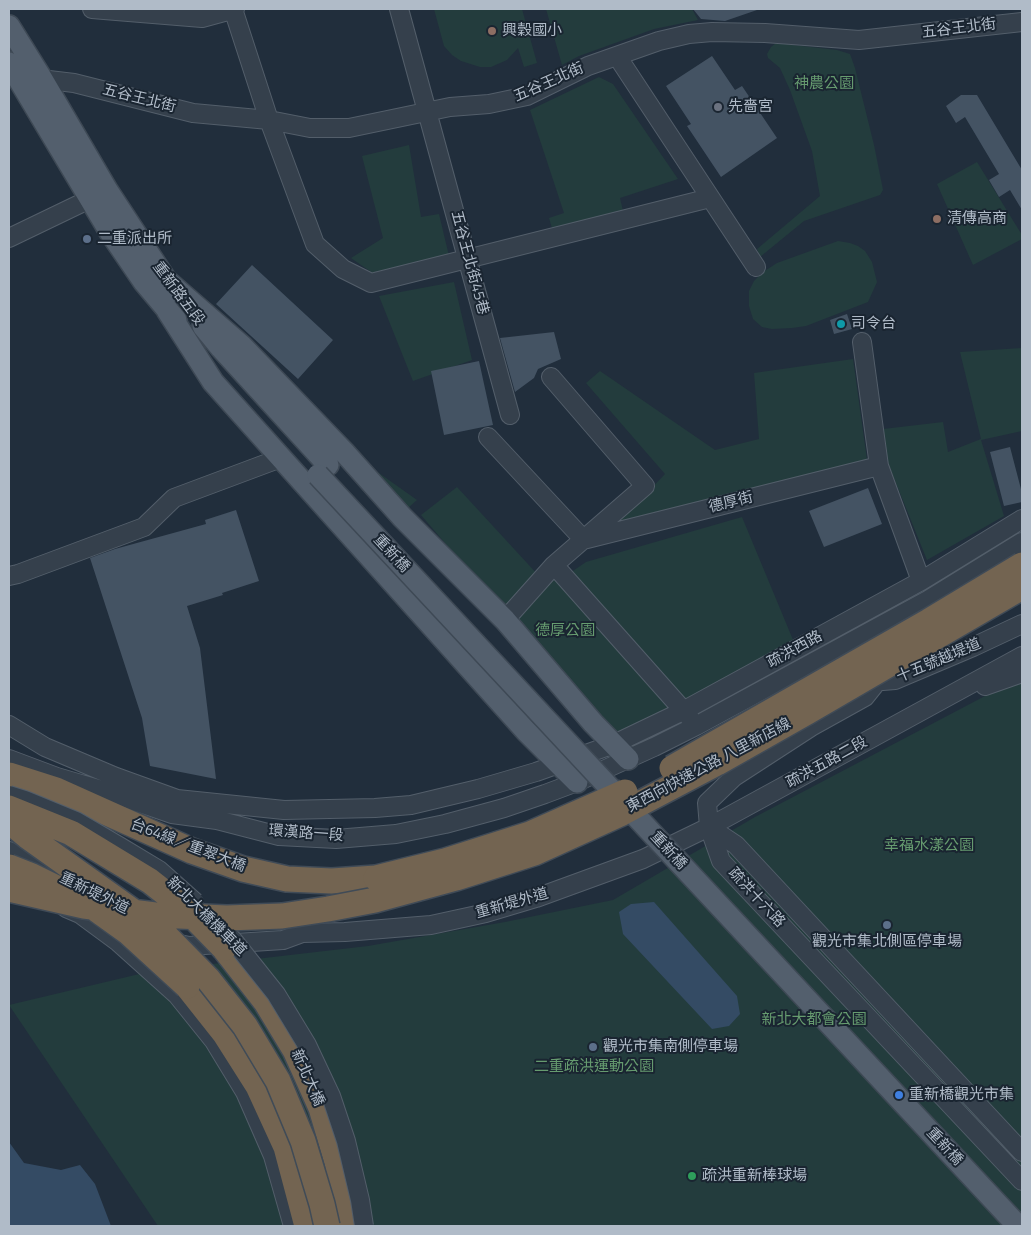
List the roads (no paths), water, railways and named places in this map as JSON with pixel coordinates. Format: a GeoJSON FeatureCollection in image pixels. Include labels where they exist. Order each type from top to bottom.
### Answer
{"type":"FeatureCollection","features":[{"type":"Feature","properties":{"kind":"highway","name":"東西向快速公路 八里新店線"},"geometry":{"type":"LineString","coordinates":[[376,889],[445,861],[530,834],[614,798],[693,756],[920,626],[1022,565]]}},
{"type":"Feature","properties":{"kind":"highway","name":"東西向快速公路 八里新店線"},"geometry":{"type":"LineString","coordinates":[[376,889],[456,878],[534,853],[622,813],[783,726],[922,647],[1022,587]]}},
{"type":"Feature","properties":{"kind":"highway","name":"台64線／重翠大橋"},"geometry":{"type":"LineString","coordinates":[[9,775],[56,790],[192,851],[243,869],[287,878],[332,881],[376,889]]}},
{"type":"Feature","properties":{"kind":"highway","name":"新北大橋"},"geometry":{"type":"LineString","coordinates":[[9,808],[71,833],[150,881],[188,911],[224,948],[266,1002],[295,1050],[321,1108],[337,1162],[350,1226]]}},
{"type":"Feature","properties":{"kind":"highway"},"geometry":{"type":"LineString","coordinates":[[9,821],[27,836],[164,933],[208,979],[239,1018],[278,1081],[303,1141],[327,1226]]}},
{"type":"Feature","properties":{"kind":"highway"},"geometry":{"type":"LineString","coordinates":[[9,827],[156,934],[208,988],[250,1048],[287,1117],[313,1189],[320,1226]]}},
{"type":"Feature","properties":{"kind":"highway"},"geometry":{"type":"LineString","coordinates":[[9,867],[32,876],[88,904],[128,932],[187,986],[225,1034],[258,1086],[286,1147],[308,1226]]}},
{"type":"Feature","properties":{"kind":"highway"},"geometry":{"type":"LineString","coordinates":[[9,889],[84,906],[155,915],[227,918],[282,916],[328,909],[376,889]]}},
{"type":"Feature","properties":{"kind":"main road","name":"重新路五段"},"geometry":{"type":"LineString","coordinates":[[9,26],[107,190],[166,280],[323,470]]}},
{"type":"Feature","properties":{"kind":"main road","name":"重新路五段"},"geometry":{"type":"LineString","coordinates":[[12,72],[110,232],[167,310],[210,359],[323,470]]}},
{"type":"Feature","properties":{"kind":"main road"},"geometry":{"type":"LineString","coordinates":[[166,280],[242,346],[344,452],[402,517],[505,620],[593,723],[621,752]]}},
{"type":"Feature","properties":{"kind":"main road"},"geometry":{"type":"LineString","coordinates":[[167,310],[213,382],[526,731],[576,782]]}},
{"type":"Feature","properties":{"kind":"main road","name":"重新橋"},"geometry":{"type":"LineString","coordinates":[[323,470],[1022,1212]]}},
{"type":"Feature","properties":{"kind":"main road","name":"重新橋"},"geometry":{"type":"LineString","coordinates":[[323,470],[1018,1226]]}},
{"type":"Feature","properties":{"kind":"street"},"geometry":{"type":"LineString","coordinates":[[92,9],[202,18],[234,9],[270,120],[315,244],[344,269],[371,283],[710,198]]}},
{"type":"Feature","properties":{"kind":"street","name":"五谷王北街45巷"},"geometry":{"type":"LineString","coordinates":[[399,9],[510,415]]}},
{"type":"Feature","properties":{"kind":"street","name":"五谷王北街"},"geometry":{"type":"LineString","coordinates":[[12,72],[42,79],[74,83],[193,113],[270,120],[310,128],[341,129],[427,112],[489,104],[527,96],[578,70],[659,41],[703,32],[765,33],[859,40],[1022,22]]}},
{"type":"Feature","properties":{"kind":"street"},"geometry":{"type":"LineString","coordinates":[[617,56],[756,267]]}},
{"type":"Feature","properties":{"kind":"street"},"geometry":{"type":"LineString","coordinates":[[9,238],[90,199]]}},
{"type":"Feature","properties":{"kind":"street"},"geometry":{"type":"LineString","coordinates":[[862,342],[879,466],[921,581]]}},
{"type":"Feature","properties":{"kind":"street"},"geometry":{"type":"LineString","coordinates":[[505,620],[554,565],[645,486],[551,377]]}},
{"type":"Feature","properties":{"kind":"street"},"geometry":{"type":"LineString","coordinates":[[488,437],[584,540]]}},
{"type":"Feature","properties":{"kind":"street"},"geometry":{"type":"LineString","coordinates":[[9,576],[144,527],[174,498],[281,458]]}},
{"type":"Feature","properties":{"kind":"street","name":"德厚街"},"geometry":{"type":"LineString","coordinates":[[584,540],[879,466]]}},
{"type":"Feature","properties":{"kind":"street","name":"疏洪西路"},"geometry":{"type":"LineString","coordinates":[[576,782],[683,711],[921,581],[1022,519]]}},
{"type":"Feature","properties":{"kind":"street","name":"疏洪西路"},"geometry":{"type":"LineString","coordinates":[[559,764],[654,747],[928,600],[1022,542]]}},
{"type":"Feature","properties":{"kind":"street"},"geometry":{"type":"LineString","coordinates":[[554,565],[696,726]]}},
{"type":"Feature","properties":{"kind":"street"},"geometry":{"type":"LineString","coordinates":[[710,827],[707,804],[734,777],[811,727],[865,697],[875,683],[896,661],[1022,581]]}},
{"type":"Feature","properties":{"kind":"street","name":"十五號越堤道"},"geometry":{"type":"LineString","coordinates":[[875,683],[894,680],[974,647],[1022,624]]}},
{"type":"Feature","properties":{"kind":"street","name":"疏洪五路二段"},"geometry":{"type":"LineString","coordinates":[[710,827],[1022,656]]}},
{"type":"Feature","properties":{"kind":"street","name":"疏洪五路二段"},"geometry":{"type":"LineString","coordinates":[[944,699],[1022,673]]}},
{"type":"Feature","properties":{"kind":"street"},"geometry":{"type":"LineString","coordinates":[[654,747],[679,750],[706,744],[829,683],[845,679],[875,683]]}},
{"type":"Feature","properties":{"kind":"street","name":"環漢路一段"},"geometry":{"type":"LineString","coordinates":[[9,725],[44,747],[177,800],[284,810],[375,808],[411,805],[478,789],[559,764]]}},
{"type":"Feature","properties":{"kind":"street","name":"環漢路一段"},"geometry":{"type":"LineString","coordinates":[[9,758],[57,778],[108,792],[172,814],[217,820],[279,836],[336,839],[396,834],[445,824],[504,808],[576,782]]}},
{"type":"Feature","properties":{"kind":"street","name":"新北大橋機車道"},"geometry":{"type":"LineString","coordinates":[[9,795],[76,821],[159,870],[196,902],[234,940],[276,994],[307,1045],[331,1096],[346,1141],[364,1226]]}},
{"type":"Feature","properties":{"kind":"street","name":"重新堤外道"},"geometry":{"type":"LineString","coordinates":[[9,876],[127,935],[189,946],[283,940],[302,933],[345,932],[431,925],[486,913],[536,898],[643,858],[710,827]]}},
{"type":"Feature","properties":{"kind":"street","name":"疏洪十六路"},"geometry":{"type":"LineString","coordinates":[[710,827],[736,845],[1022,1152]]}},
{"type":"Feature","properties":{"kind":"street","name":"疏洪十六路"},"geometry":{"type":"LineString","coordinates":[[710,827],[721,861],[1022,1181]]}},
{"type":"Feature","properties":{"kind":"street","name":"重新堤外道"},"geometry":{"type":"LineString","coordinates":[[9,851],[131,914],[226,925],[284,926],[302,933]]}},
{"type":"Feature","properties":{"kind":"street"},"geometry":{"type":"LineString","coordinates":[[9,882],[80,914],[118,942],[177,995],[214,1040],[245,1092],[274,1156],[293,1226]]}},
{"type":"Feature","properties":{"kind":"water"},"geometry":{"type":"Polygon","coordinates":[[[654,902],[737,996],[740,1014],[729,1026],[712,1029],[623,934],[619,912],[631,904],[654,902]]]}},
{"type":"Feature","properties":{"kind":"water"},"geometry":{"type":"Polygon","coordinates":[[[9,1142],[24,1163],[61,1170],[80,1165],[95,1184],[111,1226],[9,1226],[9,1142]]]}},
{"type":"Feature","properties":{"kind":"place","name":"興穀國小"},"geometry":{"type":"Point","coordinates":[492,31]}},
{"type":"Feature","properties":{"kind":"place","name":"先嗇宮"},"geometry":{"type":"Point","coordinates":[718,107]}},
{"type":"Feature","properties":{"kind":"place","name":"清傳高商"},"geometry":{"type":"Point","coordinates":[937,219]}},
{"type":"Feature","properties":{"kind":"place","name":"二重派出所"},"geometry":{"type":"Point","coordinates":[87,239]}},
{"type":"Feature","properties":{"kind":"place","name":"司令台"},"geometry":{"type":"Point","coordinates":[841,324]}},
{"type":"Feature","properties":{"kind":"place","name":"觀光市集北側區停車場"},"geometry":{"type":"Point","coordinates":[887,925]}},
{"type":"Feature","properties":{"kind":"place","name":"觀光市集南側停車場"},"geometry":{"type":"Point","coordinates":[593,1047]}},
{"type":"Feature","properties":{"kind":"place","name":"重新橋觀光市集"},"geometry":{"type":"Point","coordinates":[899,1095]}},
{"type":"Feature","properties":{"kind":"place","name":"疏洪重新棒球場"},"geometry":{"type":"Point","coordinates":[692,1176]}},
{"type":"Feature","properties":{"kind":"park label","name":"神農公園"},"geometry":{"type":"Point","coordinates":[824,84]}},
{"type":"Feature","properties":{"kind":"park label","name":"德厚公園"},"geometry":{"type":"Point","coordinates":[565,631]}},
{"type":"Feature","properties":{"kind":"park label","name":"幸福水漾公園"},"geometry":{"type":"Point","coordinates":[929,846]}},
{"type":"Feature","properties":{"kind":"park label","name":"新北大都會公園"},"geometry":{"type":"Point","coordinates":[814,1020]}},
{"type":"Feature","properties":{"kind":"park label","name":"二重疏洪運動公園"},"geometry":{"type":"Point","coordinates":[594,1067]}}]}
